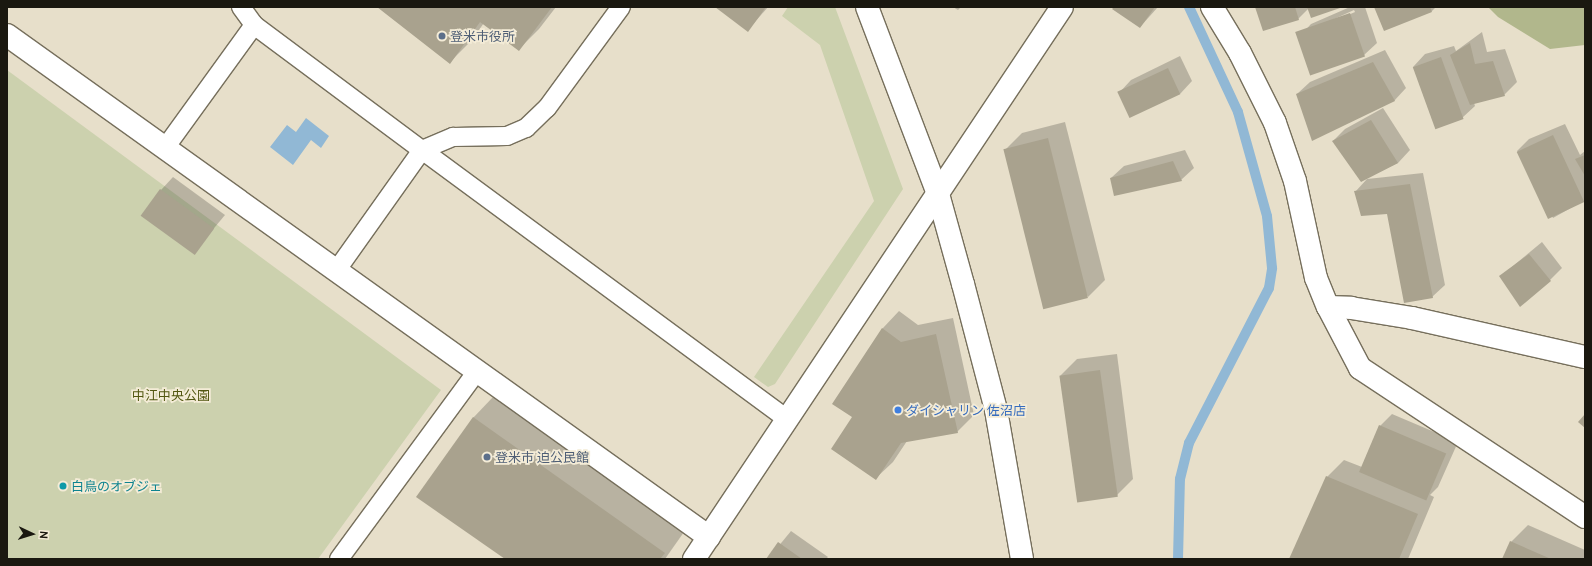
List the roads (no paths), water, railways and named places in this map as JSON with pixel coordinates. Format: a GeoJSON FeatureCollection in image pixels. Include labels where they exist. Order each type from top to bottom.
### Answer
{"type":"FeatureCollection","features":[{"type":"Feature","properties":{"kind":"street"},"geometry":{"type":"LineString","coordinates":[[867,7],[938,194],[996,410],[1022,559]]}},
{"type":"Feature","properties":{"kind":"street"},"geometry":{"type":"LineString","coordinates":[[694,559],[1062,7]]}},
{"type":"Feature","properties":{"kind":"street"},"geometry":{"type":"LineString","coordinates":[[1212,7],[1240,53],[1275,123],[1295,181],[1316,278],[1328,307],[1360,368],[1585,517]]}},
{"type":"Feature","properties":{"kind":"street"},"geometry":{"type":"LineString","coordinates":[[7,35],[709,537]]}},
{"type":"Feature","properties":{"kind":"street"},"geometry":{"type":"LineString","coordinates":[[1328,307],[1351,308],[1412,318],[1585,357]]}},
{"type":"Feature","properties":{"kind":"lane"},"geometry":{"type":"LineString","coordinates":[[241,7],[254,26],[787,419]]}},
{"type":"Feature","properties":{"kind":"lane"},"geometry":{"type":"LineString","coordinates":[[336,271],[422,150],[453,137],[507,136],[526,128],[547,108],[621,7]]}},
{"type":"Feature","properties":{"kind":"lane"},"geometry":{"type":"LineString","coordinates":[[165,148],[254,26]]}},
{"type":"Feature","properties":{"kind":"lane"},"geometry":{"type":"LineString","coordinates":[[339,559],[477,371]]}},
{"type":"Feature","properties":{"kind":"water"},"geometry":{"type":"Polygon","coordinates":[[[306,118],[329,136],[321,148],[311,140],[293,165],[270,147],[287,125],[296,132],[306,118]]]}},
{"type":"Feature","properties":{"kind":"waterway"},"geometry":{"type":"LineString","coordinates":[[1178,559],[1180,479],[1189,443],[1269,288],[1272,268],[1267,216],[1238,112],[1189,7]]}},
{"type":"Feature","properties":{"kind":"place","name":"登米市役所"},"geometry":{"type":"Point","coordinates":[442,36]}},
{"type":"Feature","properties":{"kind":"place","name":"ダイシャリン 佐沼店"},"geometry":{"type":"Point","coordinates":[898,410]}},
{"type":"Feature","properties":{"kind":"place","name":"登米市 迫公民館"},"geometry":{"type":"Point","coordinates":[487,457]}},
{"type":"Feature","properties":{"kind":"place","name":"白鳥のオブジェ"},"geometry":{"type":"Point","coordinates":[63,486]}},
{"type":"Feature","properties":{"kind":"park label","name":"中江中央公園"},"geometry":{"type":"Point","coordinates":[171,395]}}]}
